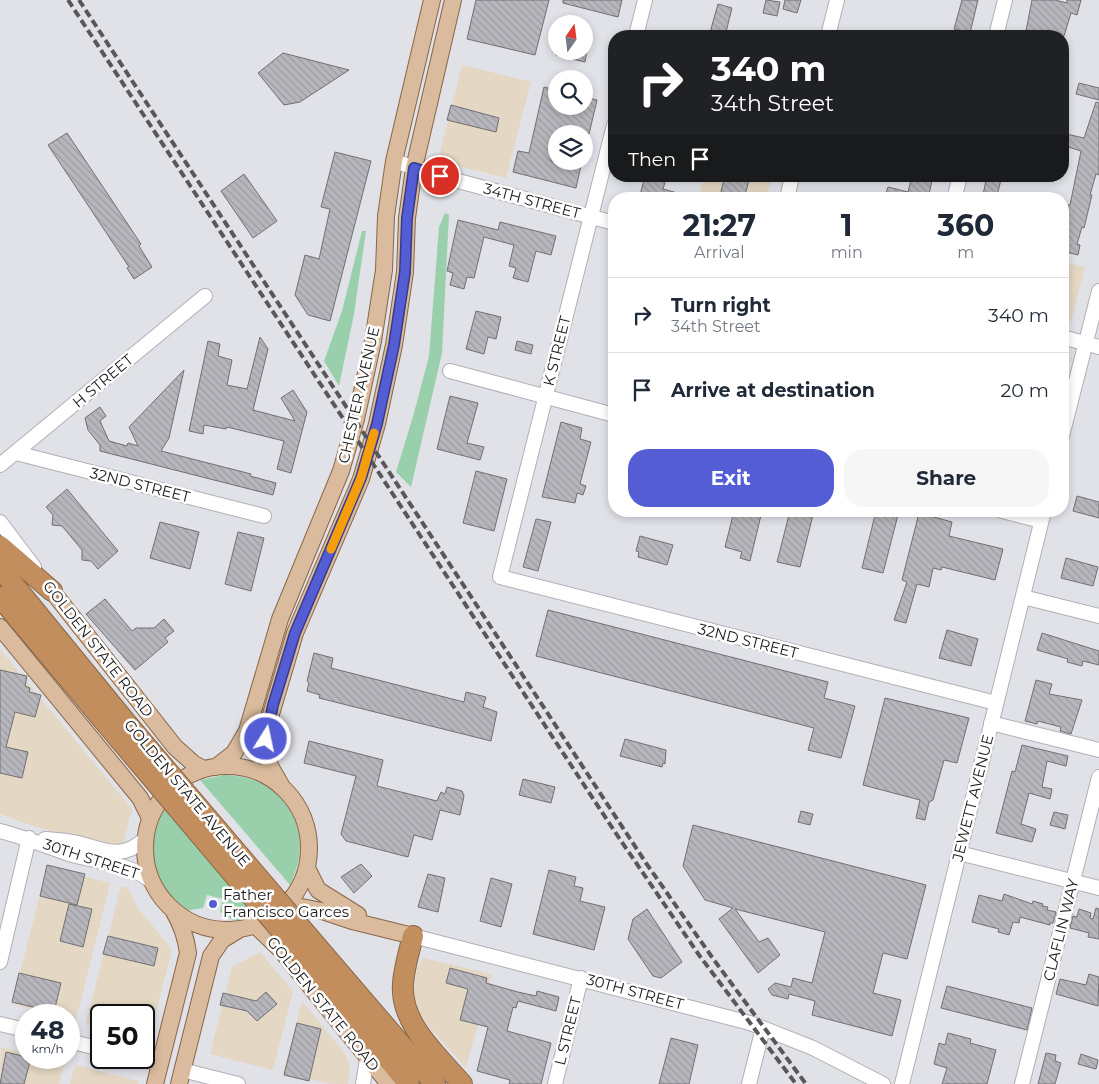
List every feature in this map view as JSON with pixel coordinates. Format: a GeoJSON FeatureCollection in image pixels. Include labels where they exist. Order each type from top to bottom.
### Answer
{"type":"FeatureCollection","features":[{"type":"Feature","properties":{"kind":"highway"},"geometry":{"type":"LineString","coordinates":[[0,546],[52,591]]}},
{"type":"Feature","properties":{"kind":"highway","name":"GOLDEN STATE AVENUE"},"geometry":{"type":"LineString","coordinates":[[0,568],[124,733]]}},
{"type":"Feature","properties":{"kind":"highway","name":"GOLDEN STATE AVENUE"},"geometry":{"type":"LineString","coordinates":[[0,597],[124,733],[318,961],[435,1084]]}},
{"type":"Feature","properties":{"kind":"highway"},"geometry":{"type":"LineString","coordinates":[[413,936],[403,986],[408,1016],[415,1028],[462,1084]]}},
{"type":"Feature","properties":{"kind":"highway","name":"GOLDEN STATE AVENUE"},"geometry":{"type":"LineString","coordinates":[[318,961],[408,1084]]}},
{"type":"Feature","properties":{"kind":"main road","name":"CHESTER AVENUE"},"geometry":{"type":"LineString","coordinates":[[210,768],[234,753],[247,731],[280,619],[341,471],[356,419],[377,314],[384,270],[386,216],[394,161],[432,0]]}},
{"type":"Feature","properties":{"kind":"main road","name":"CHESTER AVENUE"},"geometry":{"type":"LineString","coordinates":[[282,786],[270,766],[267,752],[269,721],[295,633],[361,478],[377,424],[396,336],[405,272],[407,218],[414,168],[453,0]]}},
{"type":"Feature","properties":{"kind":"main road","name":"GOLDEN STATE ROAD"},"geometry":{"type":"LineString","coordinates":[[52,591],[175,747],[186,759],[210,768]]}},
{"type":"Feature","properties":{"kind":"main road"},"geometry":{"type":"LineString","coordinates":[[0,627],[140,798],[150,818]]}},
{"type":"Feature","properties":{"kind":"main road"},"geometry":{"type":"LineString","coordinates":[[156,1084],[188,953],[182,924],[152,882],[146,861],[145,839],[150,818],[157,804],[172,788],[190,775],[210,768],[234,766],[251,769],[282,786],[295,802],[305,821],[309,852],[307,868],[302,882],[277,913],[222,940],[211,956],[180,1077]]}},
{"type":"Feature","properties":{"kind":"main road","name":"30TH STREET"},"geometry":{"type":"LineString","coordinates":[[307,868],[318,890],[377,926]]}},
{"type":"Feature","properties":{"kind":"main road","name":"30TH STREET"},"geometry":{"type":"LineString","coordinates":[[286,904],[413,936]]}},
{"type":"Feature","properties":{"kind":"main road"},"geometry":{"type":"LineString","coordinates":[[172,909],[184,917],[211,928],[248,927]]}},
{"type":"Feature","properties":{"kind":"main road","name":"GOLDEN STATE ROAD"},"geometry":{"type":"LineString","coordinates":[[248,927],[282,950],[389,1084]]}},
{"type":"Feature","properties":{"kind":"street"},"geometry":{"type":"LineString","coordinates":[[638,30],[645,0]]}},
{"type":"Feature","properties":{"kind":"street"},"geometry":{"type":"LineString","coordinates":[[830,30],[837,0]]}},
{"type":"Feature","properties":{"kind":"street"},"geometry":{"type":"LineString","coordinates":[[998,30],[1005,0]]}},
{"type":"Feature","properties":{"kind":"street","name":"K STREET"},"geometry":{"type":"LineString","coordinates":[[500,577],[608,149]]}},
{"type":"Feature","properties":{"kind":"street","name":"34TH STREET"},"geometry":{"type":"LineString","coordinates":[[394,161],[608,221]]}},
{"type":"Feature","properties":{"kind":"street"},"geometry":{"type":"LineString","coordinates":[[1069,415],[1092,345],[1099,291]]}},
{"type":"Feature","properties":{"kind":"street","name":"H STREET"},"geometry":{"type":"LineString","coordinates":[[0,465],[205,296]]}},
{"type":"Feature","properties":{"kind":"street"},"geometry":{"type":"LineString","coordinates":[[1069,339],[1092,345]]}},
{"type":"Feature","properties":{"kind":"street"},"geometry":{"type":"LineString","coordinates":[[450,371],[608,414]]}},
{"type":"Feature","properties":{"kind":"street","name":"32ND STREET"},"geometry":{"type":"LineString","coordinates":[[16,453],[264,516]]}},
{"type":"Feature","properties":{"kind":"street","name":"JEWETT AVENUE"},"geometry":{"type":"LineString","coordinates":[[902,1084],[1042,517]]}},
{"type":"Feature","properties":{"kind":"street","name":"GOLDEN STATE ROAD"},"geometry":{"type":"LineString","coordinates":[[0,522],[52,591]]}},
{"type":"Feature","properties":{"kind":"street","name":"32ND STREET"},"geometry":{"type":"LineString","coordinates":[[500,577],[996,703]]}},
{"type":"Feature","properties":{"kind":"street"},"geometry":{"type":"LineString","coordinates":[[1023,597],[1099,616]]}},
{"type":"Feature","properties":{"kind":"street"},"geometry":{"type":"LineString","coordinates":[[991,723],[1099,750]]}},
{"type":"Feature","properties":{"kind":"street","name":"CLAFLIN WAY"},"geometry":{"type":"LineString","coordinates":[[1022,1084],[1099,776]]}},
{"type":"Feature","properties":{"kind":"street","name":"30TH STREET"},"geometry":{"type":"LineString","coordinates":[[0,831],[29,838],[69,854],[138,872],[152,882]]}},
{"type":"Feature","properties":{"kind":"street"},"geometry":{"type":"LineString","coordinates":[[0,962],[29,838]]}},
{"type":"Feature","properties":{"kind":"street","name":"30TH STREET"},"geometry":{"type":"LineString","coordinates":[[29,838],[72,842],[121,853],[137,847],[145,839]]}},
{"type":"Feature","properties":{"kind":"street"},"geometry":{"type":"LineString","coordinates":[[959,853],[1099,888]]}},
{"type":"Feature","properties":{"kind":"street","name":"30TH STREET"},"geometry":{"type":"LineString","coordinates":[[413,936],[582,978],[763,1028],[813,1048],[883,1084]]}},
{"type":"Feature","properties":{"kind":"street","name":"L STREET"},"geometry":{"type":"LineString","coordinates":[[555,1084],[582,978]]}},
{"type":"Feature","properties":{"kind":"street"},"geometry":{"type":"LineString","coordinates":[[0,1024],[15,1027]]}},
{"type":"Feature","properties":{"kind":"street"},"geometry":{"type":"LineString","coordinates":[[749,1084],[763,1028]]}},
{"type":"Feature","properties":{"kind":"street"},"geometry":{"type":"LineString","coordinates":[[363,1084],[368,1059]]}},
{"type":"Feature","properties":{"kind":"street"},"geometry":{"type":"LineString","coordinates":[[155,1063],[160,1064]]}},
{"type":"Feature","properties":{"kind":"street"},"geometry":{"type":"LineString","coordinates":[[180,1077],[238,1084]]}},
{"type":"Feature","properties":{"kind":"shaded area"},"geometry":{"type":"Polygon","coordinates":[[[462,65],[531,82],[506,178],[438,161],[462,65]]]}},
{"type":"Feature","properties":{"kind":"shaded area"},"geometry":{"type":"Polygon","coordinates":[[[703,182],[770,182],[768,192],[701,192],[703,182]]]}},
{"type":"Feature","properties":{"kind":"shaded area"},"geometry":{"type":"Polygon","coordinates":[[[1069,263],[1085,267],[1071,322],[1069,321],[1069,263]]]}},
{"type":"Feature","properties":{"kind":"shaded area"},"geometry":{"type":"Polygon","coordinates":[[[0,649],[132,809],[122,849],[36,827],[0,814],[0,649]]]}},
{"type":"Feature","properties":{"kind":"shaded area"},"geometry":{"type":"Polygon","coordinates":[[[47,867],[110,883],[80,1004],[12,1004],[47,867]]]}},
{"type":"Feature","properties":{"kind":"shaded area"},"geometry":{"type":"Polygon","coordinates":[[[121,886],[128,888],[138,908],[172,950],[155,1016],[155,1004],[91,1004],[121,886]]]}},
{"type":"Feature","properties":{"kind":"shaded area"},"geometry":{"type":"Polygon","coordinates":[[[260,952],[293,991],[273,1070],[210,1054],[232,967],[260,952]]]}},
{"type":"Feature","properties":{"kind":"shaded area"},"geometry":{"type":"Polygon","coordinates":[[[423,958],[492,974],[466,1068],[420,1017],[413,999],[417,969],[423,958]]]}},
{"type":"Feature","properties":{"kind":"shaded area"},"geometry":{"type":"Polygon","coordinates":[[[302,1001],[346,1055],[350,1068],[348,1084],[330,1084],[283,1073],[302,1001]]]}},
{"type":"Feature","properties":{"kind":"shaded area"},"geometry":{"type":"Polygon","coordinates":[[[90,1007],[90,1024],[86,1023],[90,1007]]]}},
{"type":"Feature","properties":{"kind":"shaded area"},"geometry":{"type":"Polygon","coordinates":[[[1,1047],[15,1050],[15,1069],[63,1069],[59,1084],[0,1084],[1,1047]]]}},
{"type":"Feature","properties":{"kind":"shaded area"},"geometry":{"type":"Polygon","coordinates":[[[80,1066],[139,1081],[138,1084],[70,1084],[74,1069],[80,1069],[80,1066]]]}},
{"type":"Feature","properties":{"kind":"green space"},"geometry":{"type":"Polygon","coordinates":[[[445,213],[449,215],[442,353],[411,487],[396,472],[429,356],[439,227],[445,213]]]}},
{"type":"Feature","properties":{"kind":"green space"},"geometry":{"type":"Polygon","coordinates":[[[362,231],[366,231],[354,314],[339,386],[324,361],[342,311],[362,231]]]}},
{"type":"Feature","properties":{"kind":"green space"},"geometry":{"type":"Polygon","coordinates":[[[224,775],[246,778],[264,785],[279,796],[290,810],[297,826],[300,845],[297,865],[290,885],[200,780],[224,775]]]}},
{"type":"Feature","properties":{"kind":"green space"},"geometry":{"type":"Polygon","coordinates":[[[167,805],[257,915],[237,923],[220,912],[223,899],[207,895],[203,908],[184,911],[173,900],[158,875],[153,847],[154,832],[159,818],[167,805]]]}},
{"type":"Feature","properties":{"kind":"building"},"geometry":{"type":"Polygon","coordinates":[[[476,0],[549,0],[535,55],[467,39],[476,0]]]}},
{"type":"Feature","properties":{"kind":"building"},"geometry":{"type":"Polygon","coordinates":[[[563,0],[622,0],[618,17],[563,3],[563,0]]]}},
{"type":"Feature","properties":{"kind":"building"},"geometry":{"type":"Polygon","coordinates":[[[766,0],[780,2],[777,16],[763,13],[766,0]]]}},
{"type":"Feature","properties":{"kind":"building"},"geometry":{"type":"Polygon","coordinates":[[[785,0],[801,0],[797,13],[783,9],[785,0]]]}},
{"type":"Feature","properties":{"kind":"building"},"geometry":{"type":"Polygon","coordinates":[[[962,0],[978,0],[971,30],[954,29],[962,0]]]}},
{"type":"Feature","properties":{"kind":"building"},"geometry":{"type":"Polygon","coordinates":[[[1032,0],[1055,0],[1067,3],[1067,0],[1081,0],[1077,15],[1071,13],[1066,30],[1026,30],[1032,0]]]}},
{"type":"Feature","properties":{"kind":"building"},"geometry":{"type":"Polygon","coordinates":[[[718,4],[732,8],[726,30],[711,30],[718,4]]]}},
{"type":"Feature","properties":{"kind":"building"},"geometry":{"type":"Polygon","coordinates":[[[283,53],[349,70],[300,102],[284,105],[258,73],[283,53]]]}},
{"type":"Feature","properties":{"kind":"building"},"geometry":{"type":"Polygon","coordinates":[[[1079,83],[1099,88],[1099,100],[1076,94],[1079,83]]]}},
{"type":"Feature","properties":{"kind":"building"},"geometry":{"type":"Polygon","coordinates":[[[544,87],[548,88],[548,115],[593,115],[593,99],[597,100],[591,125],[548,125],[548,170],[580,170],[576,188],[513,172],[518,151],[529,153],[544,87]]]}},
{"type":"Feature","properties":{"kind":"building"},"geometry":{"type":"Polygon","coordinates":[[[1096,102],[1099,103],[1099,175],[1096,174],[1084,228],[1082,227],[1077,244],[1080,245],[1078,255],[1069,253],[1069,205],[1081,151],[1069,147],[1069,135],[1084,138],[1096,102]]]}},
{"type":"Feature","properties":{"kind":"building"},"geometry":{"type":"Polygon","coordinates":[[[451,105],[499,118],[496,132],[447,120],[451,105]]]}},
{"type":"Feature","properties":{"kind":"building"},"geometry":{"type":"Polygon","coordinates":[[[67,133],[141,244],[139,246],[152,267],[134,279],[127,268],[129,267],[48,145],[67,133]]]}},
{"type":"Feature","properties":{"kind":"building"},"geometry":{"type":"Polygon","coordinates":[[[335,152],[371,161],[330,321],[308,315],[295,295],[305,255],[319,259],[330,209],[321,207],[335,152]]]}},
{"type":"Feature","properties":{"kind":"building"},"geometry":{"type":"Polygon","coordinates":[[[244,174],[277,221],[253,238],[221,191],[244,174]]]}},
{"type":"Feature","properties":{"kind":"building"},"geometry":{"type":"Polygon","coordinates":[[[643,182],[665,182],[663,189],[674,192],[641,192],[643,182]]]}},
{"type":"Feature","properties":{"kind":"building"},"geometry":{"type":"Polygon","coordinates":[[[723,182],[748,182],[746,192],[721,192],[723,182]]]}},
{"type":"Feature","properties":{"kind":"building"},"geometry":{"type":"Polygon","coordinates":[[[910,182],[932,182],[930,192],[908,192],[910,182]]]}},
{"type":"Feature","properties":{"kind":"building"},"geometry":{"type":"Polygon","coordinates":[[[986,182],[1000,182],[998,192],[984,192],[986,182]]]}},
{"type":"Feature","properties":{"kind":"building"},"geometry":{"type":"Polygon","coordinates":[[[888,187],[908,192],[886,192],[888,187]]]}},
{"type":"Feature","properties":{"kind":"building"},"geometry":{"type":"Polygon","coordinates":[[[458,220],[498,230],[500,222],[556,236],[551,255],[536,251],[528,282],[513,278],[516,268],[509,266],[514,245],[484,237],[474,278],[467,277],[464,289],[450,285],[453,273],[447,271],[458,220]]]}},
{"type":"Feature","properties":{"kind":"building"},"geometry":{"type":"Polygon","coordinates":[[[476,311],[501,317],[496,339],[488,337],[484,354],[466,349],[476,311]]]}},
{"type":"Feature","properties":{"kind":"building"},"geometry":{"type":"Polygon","coordinates":[[[260,337],[268,349],[253,410],[295,421],[281,398],[293,390],[307,412],[291,473],[277,469],[284,441],[227,427],[226,429],[204,425],[203,434],[189,431],[208,341],[220,344],[218,356],[232,360],[227,385],[247,389],[260,337]]]}},
{"type":"Feature","properties":{"kind":"building"},"geometry":{"type":"Polygon","coordinates":[[[517,341],[533,345],[531,354],[515,350],[517,341]]]}},
{"type":"Feature","properties":{"kind":"building"},"geometry":{"type":"Polygon","coordinates":[[[184,370],[169,438],[161,451],[251,474],[250,476],[276,483],[273,495],[100,451],[100,445],[88,430],[85,418],[100,407],[106,416],[100,421],[109,441],[127,446],[128,443],[138,446],[129,427],[184,370]]]}},
{"type":"Feature","properties":{"kind":"building"},"geometry":{"type":"Polygon","coordinates":[[[450,396],[478,403],[467,443],[484,447],[480,460],[437,449],[450,396]]]}},
{"type":"Feature","properties":{"kind":"building"},"geometry":{"type":"Polygon","coordinates":[[[561,422],[582,428],[580,439],[591,442],[580,484],[586,486],[583,495],[577,493],[575,503],[542,497],[561,422]]]}},
{"type":"Feature","properties":{"kind":"building"},"geometry":{"type":"Polygon","coordinates":[[[476,471],[507,479],[494,531],[463,523],[476,471]]]}},
{"type":"Feature","properties":{"kind":"building"},"geometry":{"type":"Polygon","coordinates":[[[67,489],[118,551],[98,569],[91,561],[82,560],[82,550],[62,526],[52,525],[53,515],[46,507],[67,489]]]}},
{"type":"Feature","properties":{"kind":"building"},"geometry":{"type":"Polygon","coordinates":[[[1077,496],[1099,502],[1099,518],[1073,511],[1077,496]]]}},
{"type":"Feature","properties":{"kind":"building"},"geometry":{"type":"Polygon","coordinates":[[[732,517],[761,517],[750,561],[740,558],[742,552],[725,547],[732,517]]]}},
{"type":"Feature","properties":{"kind":"building"},"geometry":{"type":"Polygon","coordinates":[[[788,517],[812,517],[800,567],[777,562],[788,517]]]}},
{"type":"Feature","properties":{"kind":"building"},"geometry":{"type":"Polygon","coordinates":[[[875,517],[897,517],[883,573],[862,568],[875,517]]]}},
{"type":"Feature","properties":{"kind":"building"},"geometry":{"type":"Polygon","coordinates":[[[918,517],[934,517],[952,522],[949,536],[1003,549],[995,580],[942,567],[941,570],[933,568],[929,587],[917,584],[906,623],[894,620],[907,582],[902,580],[918,517]]]}},
{"type":"Feature","properties":{"kind":"building"},"geometry":{"type":"Polygon","coordinates":[[[536,519],[551,522],[538,571],[523,567],[536,519]]]}},
{"type":"Feature","properties":{"kind":"building"},"geometry":{"type":"Polygon","coordinates":[[[160,522],[199,532],[190,569],[150,558],[160,522]]]}},
{"type":"Feature","properties":{"kind":"building"},"geometry":{"type":"Polygon","coordinates":[[[238,532],[264,538],[251,591],[225,584],[238,532]]]}},
{"type":"Feature","properties":{"kind":"building"},"geometry":{"type":"Polygon","coordinates":[[[640,536],[673,545],[667,565],[638,557],[639,552],[636,551],[640,536]]]}},
{"type":"Feature","properties":{"kind":"building"},"geometry":{"type":"Polygon","coordinates":[[[1066,558],[1098,567],[1093,586],[1061,578],[1066,558]]]}},
{"type":"Feature","properties":{"kind":"building"},"geometry":{"type":"Polygon","coordinates":[[[105,599],[132,631],[136,628],[154,628],[164,619],[174,631],[165,638],[168,642],[135,670],[86,614],[105,599]]]}},
{"type":"Feature","properties":{"kind":"building"},"geometry":{"type":"Polygon","coordinates":[[[548,610],[828,682],[824,698],[855,706],[841,758],[808,750],[814,728],[536,656],[548,610]]]}},
{"type":"Feature","properties":{"kind":"building"},"geometry":{"type":"Polygon","coordinates":[[[947,630],[978,639],[971,666],[939,658],[947,630]]]}},
{"type":"Feature","properties":{"kind":"building"},"geometry":{"type":"Polygon","coordinates":[[[1042,633],[1099,651],[1099,665],[1083,661],[1082,666],[1067,662],[1068,659],[1037,650],[1042,633]]]}},
{"type":"Feature","properties":{"kind":"building"},"geometry":{"type":"Polygon","coordinates":[[[314,653],[333,658],[331,668],[464,702],[466,692],[486,697],[483,707],[497,712],[491,741],[319,698],[320,695],[307,691],[309,683],[307,681],[314,653]]]}},
{"type":"Feature","properties":{"kind":"building"},"geometry":{"type":"Polygon","coordinates":[[[0,670],[27,676],[25,686],[30,688],[29,692],[41,695],[35,717],[15,712],[6,747],[28,752],[22,778],[0,773],[0,670]]]}},
{"type":"Feature","properties":{"kind":"building"},"geometry":{"type":"Polygon","coordinates":[[[1036,680],[1052,684],[1049,694],[1082,700],[1071,734],[1060,731],[1061,727],[1038,721],[1037,724],[1025,721],[1036,680]]]}},
{"type":"Feature","properties":{"kind":"building"},"geometry":{"type":"Polygon","coordinates":[[[885,698],[969,718],[957,763],[944,760],[933,800],[929,802],[925,820],[916,818],[920,800],[863,785],[885,698]]]}},
{"type":"Feature","properties":{"kind":"building"},"geometry":{"type":"Polygon","coordinates":[[[625,739],[666,750],[665,764],[663,763],[662,767],[620,756],[625,739]]]}},
{"type":"Feature","properties":{"kind":"building"},"geometry":{"type":"Polygon","coordinates":[[[309,741],[383,760],[377,786],[437,801],[441,792],[445,794],[447,787],[462,791],[464,796],[460,815],[440,810],[432,840],[414,835],[408,857],[346,841],[341,834],[356,776],[304,763],[309,741]]]}},
{"type":"Feature","properties":{"kind":"building"},"geometry":{"type":"Polygon","coordinates":[[[1022,745],[1068,756],[1066,766],[1047,761],[1042,787],[1052,789],[1050,799],[1029,793],[1021,824],[1036,829],[1032,842],[996,833],[1012,771],[1015,772],[1022,745]]]}},
{"type":"Feature","properties":{"kind":"building"},"geometry":{"type":"Polygon","coordinates":[[[523,779],[555,787],[551,803],[519,795],[523,779]]]}},
{"type":"Feature","properties":{"kind":"building"},"geometry":{"type":"Polygon","coordinates":[[[801,811],[813,814],[810,825],[798,822],[801,811]]]}},
{"type":"Feature","properties":{"kind":"building"},"geometry":{"type":"Polygon","coordinates":[[[1054,812],[1068,815],[1065,829],[1050,825],[1054,812]]]}},
{"type":"Feature","properties":{"kind":"building"},"geometry":{"type":"Polygon","coordinates":[[[693,825],[926,885],[907,959],[883,953],[873,993],[901,1000],[892,1036],[812,1015],[815,1001],[789,994],[788,999],[772,995],[768,989],[775,983],[791,987],[793,978],[812,983],[825,932],[735,909],[759,942],[768,938],[780,955],[758,973],[719,919],[733,908],[705,900],[683,866],[693,825]]]}},
{"type":"Feature","properties":{"kind":"building"},"geometry":{"type":"Polygon","coordinates":[[[361,864],[372,876],[354,893],[341,877],[361,864]]]}},
{"type":"Feature","properties":{"kind":"building"},"geometry":{"type":"Polygon","coordinates":[[[47,865],[85,874],[77,905],[40,896],[47,865]]]}},
{"type":"Feature","properties":{"kind":"building"},"geometry":{"type":"Polygon","coordinates":[[[549,870],[576,877],[574,886],[583,888],[580,901],[605,907],[594,950],[533,934],[549,870]]]}},
{"type":"Feature","properties":{"kind":"building"},"geometry":{"type":"Polygon","coordinates":[[[428,874],[445,878],[438,912],[418,907],[428,874]]]}},
{"type":"Feature","properties":{"kind":"building"},"geometry":{"type":"Polygon","coordinates":[[[491,878],[512,884],[501,927],[480,921],[491,878]]]}},
{"type":"Feature","properties":{"kind":"building"},"geometry":{"type":"Polygon","coordinates":[[[1004,894],[1032,904],[1033,901],[1043,904],[1042,906],[1048,907],[1047,910],[1056,912],[1053,923],[1050,923],[1050,925],[1020,917],[1019,923],[1013,922],[1009,935],[998,932],[999,929],[972,922],[979,895],[1002,901],[1004,894]]]}},
{"type":"Feature","properties":{"kind":"building"},"geometry":{"type":"Polygon","coordinates":[[[69,904],[92,909],[83,947],[60,941],[69,904]]]}},
{"type":"Feature","properties":{"kind":"building"},"geometry":{"type":"Polygon","coordinates":[[[1096,908],[1099,909],[1099,939],[1088,937],[1089,933],[1070,928],[1073,916],[1077,917],[1079,909],[1091,913],[1090,918],[1093,919],[1096,908]]]}},
{"type":"Feature","properties":{"kind":"building"},"geometry":{"type":"Polygon","coordinates":[[[647,909],[682,962],[661,978],[653,976],[628,939],[633,919],[647,909]]]}},
{"type":"Feature","properties":{"kind":"building"},"geometry":{"type":"Polygon","coordinates":[[[108,936],[158,948],[154,966],[103,954],[108,936]]]}},
{"type":"Feature","properties":{"kind":"building"},"geometry":{"type":"Polygon","coordinates":[[[450,968],[487,978],[486,983],[518,992],[536,996],[537,991],[559,997],[556,1011],[518,1001],[516,1008],[513,1007],[507,1031],[551,1043],[541,1084],[509,1084],[510,1080],[477,1071],[488,1027],[460,1020],[468,989],[446,983],[450,968]]]}},
{"type":"Feature","properties":{"kind":"building"},"geometry":{"type":"Polygon","coordinates":[[[19,973],[61,983],[56,1004],[20,1004],[12,1002],[19,973]]]}},
{"type":"Feature","properties":{"kind":"building"},"geometry":{"type":"Polygon","coordinates":[[[1089,974],[1099,977],[1098,1006],[1056,994],[1060,979],[1086,985],[1089,974]]]}},
{"type":"Feature","properties":{"kind":"building"},"geometry":{"type":"Polygon","coordinates":[[[947,986],[1032,1008],[1027,1030],[941,1008],[947,986]]]}},
{"type":"Feature","properties":{"kind":"building"},"geometry":{"type":"Polygon","coordinates":[[[266,992],[277,1004],[257,1021],[247,1011],[220,1005],[223,993],[256,1001],[266,992]]]}},
{"type":"Feature","properties":{"kind":"building"},"geometry":{"type":"Polygon","coordinates":[[[297,1023],[321,1029],[309,1081],[284,1075],[297,1023]]]}},
{"type":"Feature","properties":{"kind":"building"},"geometry":{"type":"Polygon","coordinates":[[[948,1033],[971,1039],[970,1043],[996,1050],[987,1084],[942,1084],[947,1068],[934,1064],[939,1043],[945,1045],[948,1033]]]}},
{"type":"Feature","properties":{"kind":"building"},"geometry":{"type":"Polygon","coordinates":[[[671,1038],[698,1045],[689,1084],[659,1084],[671,1038]]]}},
{"type":"Feature","properties":{"kind":"building"},"geometry":{"type":"Polygon","coordinates":[[[6,1052],[15,1054],[15,1069],[28,1069],[24,1084],[0,1084],[6,1052]]]}},
{"type":"Feature","properties":{"kind":"building"},"geometry":{"type":"Polygon","coordinates":[[[1046,1053],[1056,1055],[1055,1061],[1061,1063],[1055,1084],[1038,1084],[1046,1053]]]}},
{"type":"Feature","properties":{"kind":"building"},"geometry":{"type":"Polygon","coordinates":[[[1081,1054],[1098,1060],[1096,1069],[1078,1064],[1081,1054]]]}},
{"type":"Feature","properties":{"kind":"railway"},"geometry":{"type":"LineString","coordinates":[[68,0],[615,832],[699,955],[796,1084]]}},
{"type":"Feature","properties":{"kind":"railway"},"geometry":{"type":"LineString","coordinates":[[79,0],[646,863],[714,960],[806,1084]]}},
{"type":"Feature","properties":{"kind":"slow traffic"},"geometry":{"type":"LineString","coordinates":[[331,549],[361,478],[374,433]]}},
{"type":"Feature","properties":{"kind":"place","name":"Father Francisco Garces"},"geometry":{"type":"Point","coordinates":[213,904]}},
{"type":"Feature","properties":{"kind":"route"},"geometry":{"type":"LineString","coordinates":[[266,739],[283,668],[295,633],[361,478],[377,424],[387,383],[405,272],[407,218],[414,168],[440,176]]}}]}
